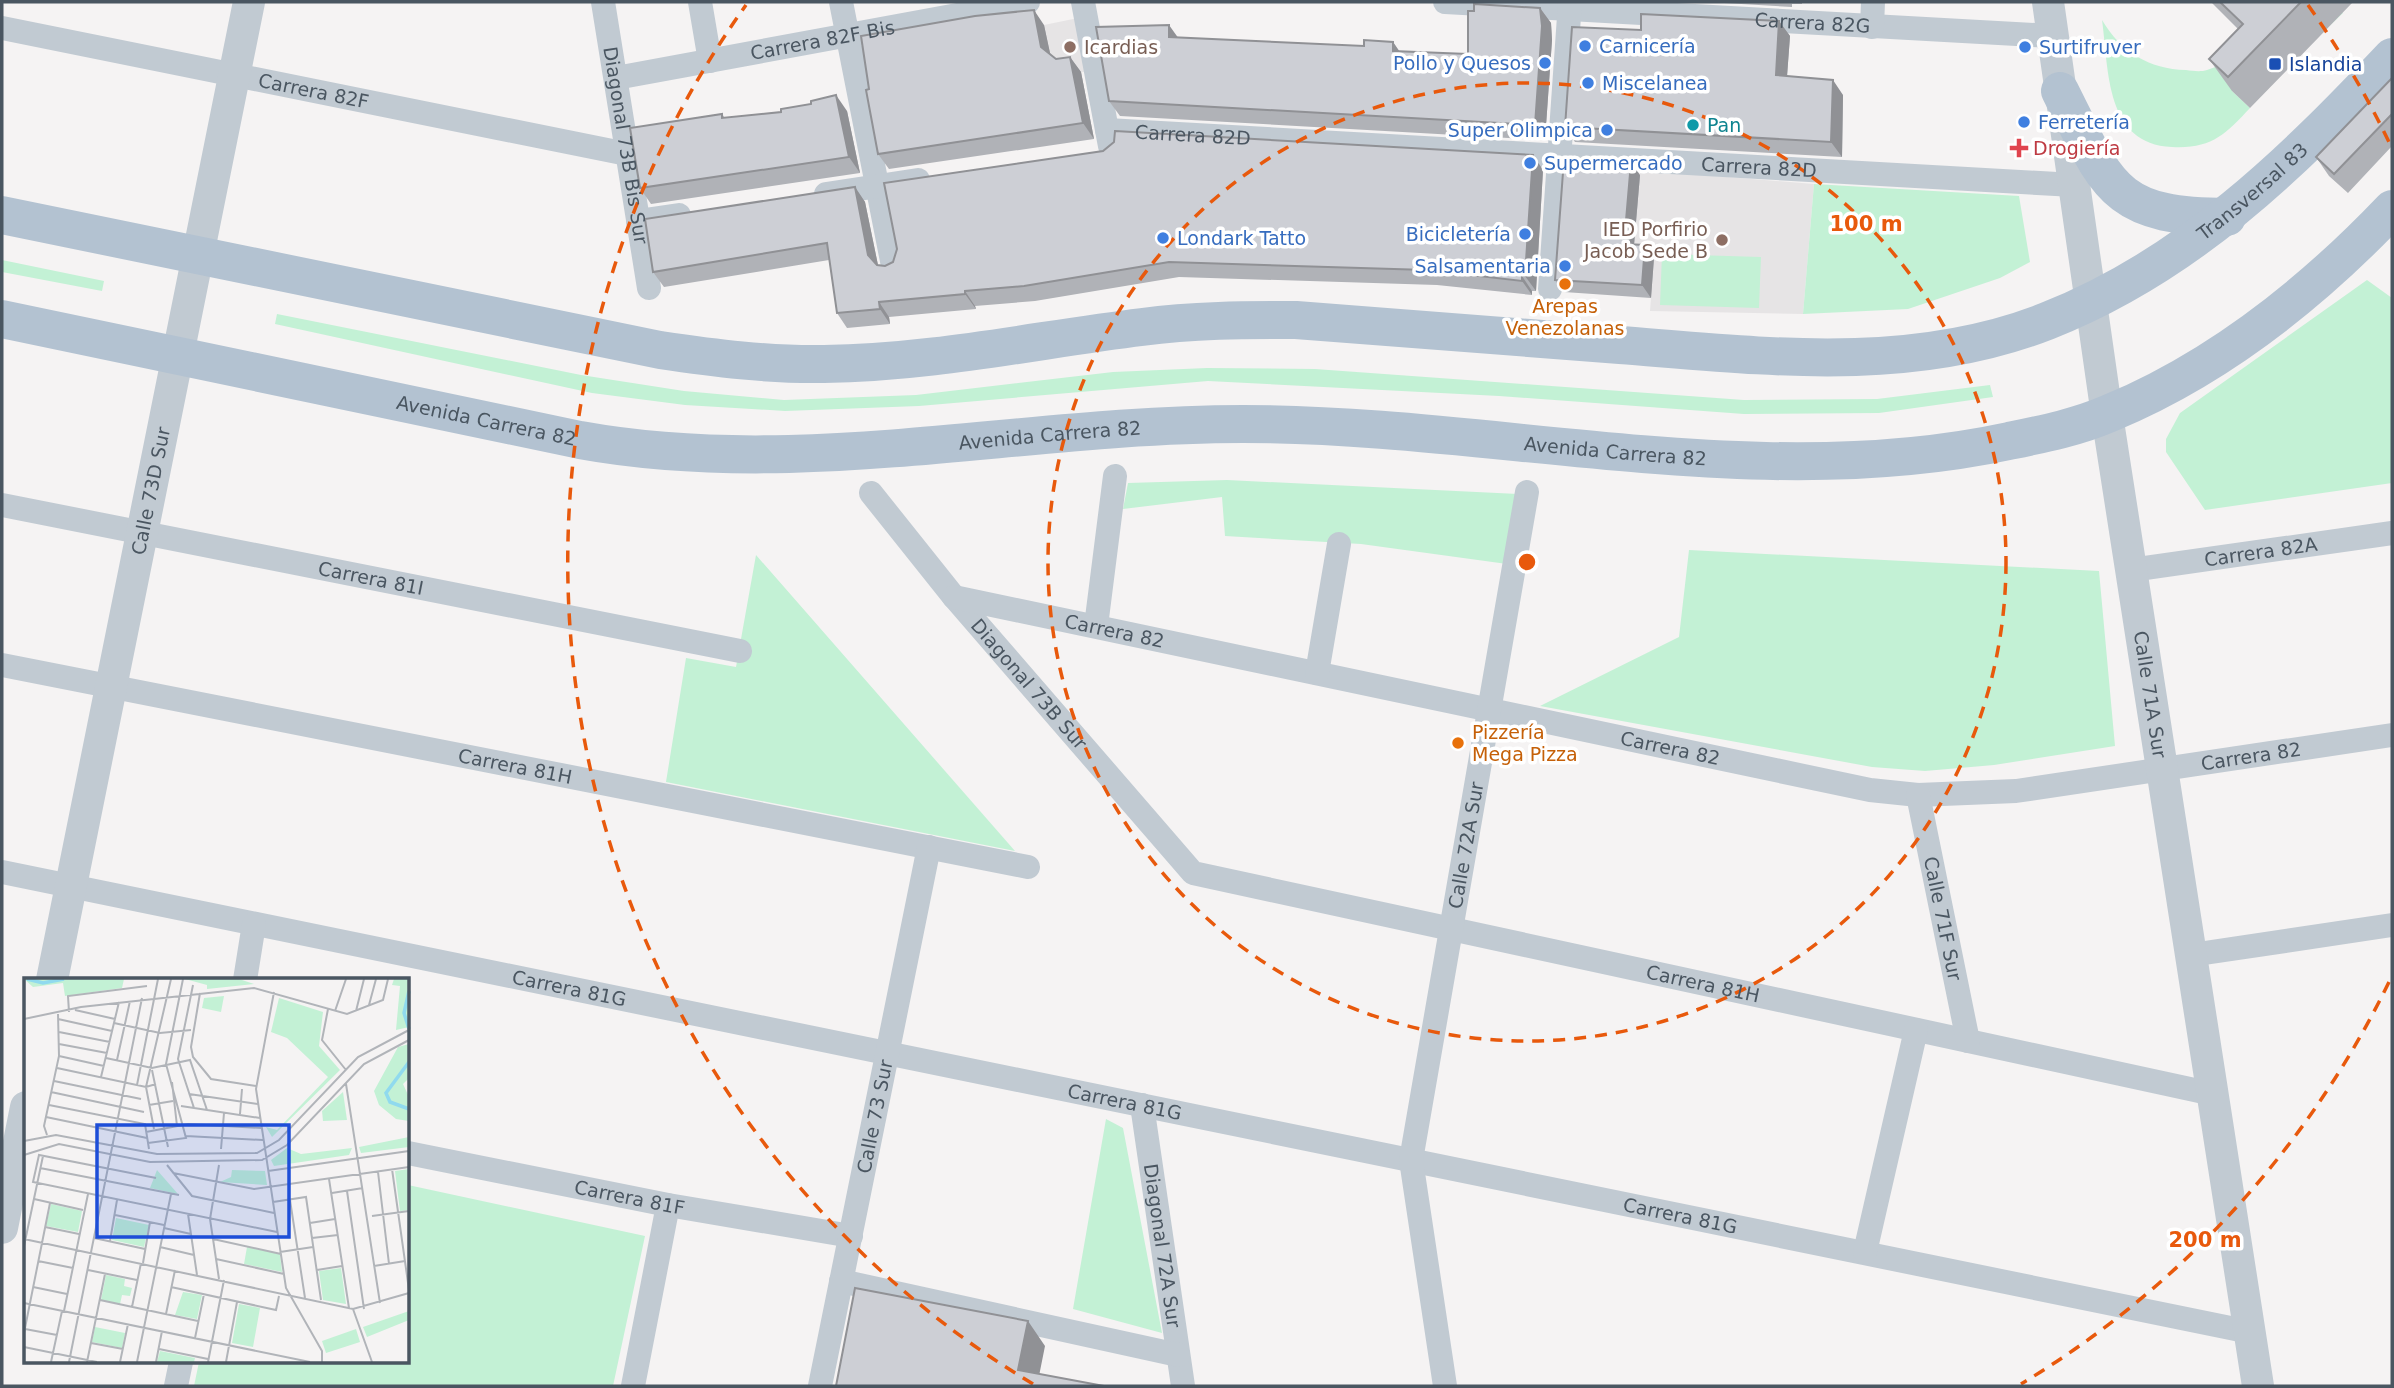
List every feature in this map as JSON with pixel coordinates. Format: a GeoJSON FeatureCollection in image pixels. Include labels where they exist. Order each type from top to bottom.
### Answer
{"type":"FeatureCollection","features":[{"type":"Feature","properties":{"kind":"main road","name":"Transversal 83"},"geometry":{"type":"LineString","coordinates":[[2091,301],[2162,262],[2227,217],[2302,150],[2392,57]]}},
{"type":"Feature","properties":{"kind":"main road"},"geometry":{"type":"LineString","coordinates":[[2060,91],[2101,172],[2126,198],[2170,214],[2227,217]]}},
{"type":"Feature","properties":{"kind":"main road"},"geometry":{"type":"LineString","coordinates":[[2107,415],[2158,391],[2227,351],[2311,286],[2392,209]]}},
{"type":"Feature","properties":{"kind":"main road"},"geometry":{"type":"LineString","coordinates":[[2,215],[673,352],[746,361],[823,364],[976,352],[1141,327],[1235,320],[1296,320],[1793,358],[1886,356],[1994,338],[2047,321],[2091,301]]}},
{"type":"Feature","properties":{"kind":"main road","name":"Avenida Carrera 82"},"geometry":{"type":"LineString","coordinates":[[2,319],[612,446],[720,455],[834,454],[1118,428],[1243,424],[1322,426],[1730,458],[1867,461],[1914,459],[1973,449],[2063,430],[2107,415]]}},
{"type":"Feature","properties":{"kind":"street","name":"Calle 73D Sur"},"geometry":{"type":"LineString","coordinates":[[52,978],[249,2]]}},
{"type":"Feature","properties":{"kind":"street","name":"Diagonal 73B Bis Sur"},"geometry":{"type":"LineString","coordinates":[[603,2],[649,288]]}},
{"type":"Feature","properties":{"kind":"street"},"geometry":{"type":"LineString","coordinates":[[700,2],[710,61]]}},
{"type":"Feature","properties":{"kind":"street"},"geometry":{"type":"LineString","coordinates":[[841,2],[893,266]]}},
{"type":"Feature","properties":{"kind":"street","name":"Carrera 82F Bis"},"geometry":{"type":"LineString","coordinates":[[616,78],[994,5],[1028,2]]}},
{"type":"Feature","properties":{"kind":"street"},"geometry":{"type":"LineString","coordinates":[[1083,2],[1109,141]]}},
{"type":"Feature","properties":{"kind":"street","name":"Carrera 82G"},"geometry":{"type":"LineString","coordinates":[[1445,2],[1722,10],[1871,27],[2052,36]]}},
{"type":"Feature","properties":{"kind":"street"},"geometry":{"type":"LineString","coordinates":[[1871,27],[1873,2]]}},
{"type":"Feature","properties":{"kind":"street","name":"Calle 71A Sur"},"geometry":{"type":"LineString","coordinates":[[2048,2],[2107,415],[2258,1386]]}},
{"type":"Feature","properties":{"kind":"street"},"geometry":{"type":"LineString","coordinates":[[1550,289],[1570,6]]}},
{"type":"Feature","properties":{"kind":"street","name":"Carrera 82F"},"geometry":{"type":"LineString","coordinates":[[2,28],[627,155]]}},
{"type":"Feature","properties":{"kind":"street","name":"Carrera 82D"},"geometry":{"type":"LineString","coordinates":[[1084,155],[1109,141],[1559,156],[2074,185]]}},
{"type":"Feature","properties":{"kind":"street"},"geometry":{"type":"LineString","coordinates":[[798,198],[946,176]]}},
{"type":"Feature","properties":{"kind":"street"},"geometry":{"type":"LineString","coordinates":[[638,221],[705,212]]}},
{"type":"Feature","properties":{"kind":"street"},"geometry":{"type":"LineString","coordinates":[[1096,626],[1115,476]]}},
{"type":"Feature","properties":{"kind":"street","name":"Calle 72A Sur"},"geometry":{"type":"LineString","coordinates":[[1445,1386],[1411,1160],[1527,492]]}},
{"type":"Feature","properties":{"kind":"street","name":"Diagonal 73B Sur"},"geometry":{"type":"LineString","coordinates":[[871,493],[954,597],[1193,873]]}},
{"type":"Feature","properties":{"kind":"street","name":"Carrera 81I"},"geometry":{"type":"LineString","coordinates":[[2,505],[740,651]]}},
{"type":"Feature","properties":{"kind":"street","name":"Carrera 82A"},"geometry":{"type":"LineString","coordinates":[[2131,570],[2392,533]]}},
{"type":"Feature","properties":{"kind":"street"},"geometry":{"type":"LineString","coordinates":[[1317,673],[1339,544]]}},
{"type":"Feature","properties":{"kind":"street","name":"Carrera 82"},"geometry":{"type":"LineString","coordinates":[[954,597],[1870,790],[1918,795],[2016,791],[2392,735]]}},
{"type":"Feature","properties":{"kind":"street","name":"Carrera 81H"},"geometry":{"type":"LineString","coordinates":[[2,665],[1028,867]]}},
{"type":"Feature","properties":{"kind":"street","name":"Calle 71F Sur"},"geometry":{"type":"LineString","coordinates":[[1918,795],[1968,1041]]}},
{"type":"Feature","properties":{"kind":"street","name":"Calle 73 Sur"},"geometry":{"type":"LineString","coordinates":[[820,1386],[929,847]]}},
{"type":"Feature","properties":{"kind":"street","name":"Carrera 81G"},"geometry":{"type":"LineString","coordinates":[[2,872],[2250,1332]]}},
{"type":"Feature","properties":{"kind":"street","name":"Carrera 81H"},"geometry":{"type":"LineString","coordinates":[[1193,873],[2213,1094]]}},
{"type":"Feature","properties":{"kind":"street"},"geometry":{"type":"LineString","coordinates":[[245,978],[254,924]]}},
{"type":"Feature","properties":{"kind":"street"},"geometry":{"type":"LineString","coordinates":[[2191,956],[2392,925]]}},
{"type":"Feature","properties":{"kind":"street"},"geometry":{"type":"LineString","coordinates":[[1865,1252],[1916,1030]]}},
{"type":"Feature","properties":{"kind":"street","name":"Diagonal 72A Sur"},"geometry":{"type":"LineString","coordinates":[[1142,1105],[1182,1386]]}},
{"type":"Feature","properties":{"kind":"street"},"geometry":{"type":"LineString","coordinates":[[2,1228],[24,1117]]}},
{"type":"Feature","properties":{"kind":"street","name":"Carrera 81F"},"geometry":{"type":"LineString","coordinates":[[410,1153],[668,1205],[851,1236]]}},
{"type":"Feature","properties":{"kind":"street"},"geometry":{"type":"LineString","coordinates":[[633,1386],[668,1205]]}},
{"type":"Feature","properties":{"kind":"street"},"geometry":{"type":"LineString","coordinates":[[841,1281],[1178,1355]]}},
{"type":"Feature","properties":{"kind":"street"},"geometry":{"type":"LineString","coordinates":[[176,1386],[181,1364]]}},
{"type":"Feature","properties":{"kind":"shaded area","name":"Icardias"},"geometry":{"type":"Polygon","coordinates":[[[1083,17],[1095,70],[1054,77],[1044,25],[1083,17]]]}},
{"type":"Feature","properties":{"kind":"shaded area","name":"IED Porfirio Jacob Sede B"},"geometry":{"type":"Polygon","coordinates":[[[1640,170],[1814,184],[1803,314],[1650,311],[1654,258],[1633,256],[1640,170]]]}},
{"type":"Feature","properties":{"kind":"green space"},"geometry":{"type":"Polygon","coordinates":[[[2331,2],[2343,13],[2318,37],[2232,91],[2250,108],[2225,133],[2197,146],[2172,147],[2150,143],[2134,133],[2122,119],[2114,102],[2102,20],[2118,41],[2137,57],[2173,69],[2202,71],[2255,48],[2331,2]]]}},
{"type":"Feature","properties":{"kind":"green space"},"geometry":{"type":"Polygon","coordinates":[[[1814,184],[2019,196],[2030,262],[2000,278],[1908,309],[1803,314],[1814,184]]]}},
{"type":"Feature","properties":{"kind":"green space"},"geometry":{"type":"Polygon","coordinates":[[[1662,254],[1761,257],[1759,308],[1660,305],[1662,254]]]}},
{"type":"Feature","properties":{"kind":"green space"},"geometry":{"type":"Polygon","coordinates":[[[2,260],[104,281],[102,291],[2,272],[2,260]]]}},
{"type":"Feature","properties":{"kind":"green space"},"geometry":{"type":"Polygon","coordinates":[[[2367,280],[2392,298],[2392,483],[2205,510],[2166,452],[2166,439],[2180,413],[2367,280]]]}},
{"type":"Feature","properties":{"kind":"green space"},"geometry":{"type":"Polygon","coordinates":[[[277,314],[581,375],[684,391],[784,400],[916,395],[1113,372],[1207,368],[1315,369],[1744,400],[1877,399],[1990,385],[1993,397],[1879,413],[1744,414],[1499,396],[1208,381],[919,406],[785,411],[685,405],[592,393],[275,324],[277,314]]]}},
{"type":"Feature","properties":{"kind":"green space"},"geometry":{"type":"Polygon","coordinates":[[[1227,480],[1518,494],[1507,564],[1361,544],[1225,536],[1222,497],[1123,509],[1128,483],[1227,480]]]}},
{"type":"Feature","properties":{"kind":"green space"},"geometry":{"type":"Polygon","coordinates":[[[1689,550],[2099,571],[2115,746],[1994,765],[1925,771],[1872,767],[1540,706],[1679,637],[1689,550]]]}},
{"type":"Feature","properties":{"kind":"green space"},"geometry":{"type":"Polygon","coordinates":[[[756,555],[1015,851],[666,782],[686,658],[736,667],[756,555]]]}},
{"type":"Feature","properties":{"kind":"green space"},"geometry":{"type":"Polygon","coordinates":[[[1106,1119],[1123,1128],[1162,1333],[1073,1309],[1106,1119]]]}},
{"type":"Feature","properties":{"kind":"green space"},"geometry":{"type":"Polygon","coordinates":[[[410,1185],[645,1236],[613,1386],[194,1386],[199,1364],[410,1364],[410,1185]]]}},
{"type":"Feature","properties":{"kind":"building"},"geometry":{"type":"Polygon","coordinates":[[[2220,2],[2301,2],[2228,77],[2209,59],[2243,24],[2220,2]]]}},
{"type":"Feature","properties":{"kind":"building"},"geometry":{"type":"Polygon","coordinates":[[[1474,4],[1540,8],[1542,26],[1535,125],[1109,101],[1096,27],[1169,25],[1169,37],[1364,46],[1364,40],[1393,42],[1393,51],[1468,54],[1468,11],[1474,11],[1474,4]]]}},
{"type":"Feature","properties":{"kind":"building"},"geometry":{"type":"Polygon","coordinates":[[[1034,10],[1041,47],[1056,59],[1070,57],[1083,123],[878,154],[866,90],[869,89],[861,36],[975,16],[1034,10]]]}},
{"type":"Feature","properties":{"kind":"building"},"geometry":{"type":"Polygon","coordinates":[[[1641,14],[1779,21],[1776,75],[1833,80],[1831,142],[1565,127],[1572,27],[1641,30],[1641,14]]]}},
{"type":"Feature","properties":{"kind":"building"},"geometry":{"type":"Polygon","coordinates":[[[2392,78],[2392,114],[2334,174],[2316,157],[2392,78]]]}},
{"type":"Feature","properties":{"kind":"building"},"geometry":{"type":"Polygon","coordinates":[[[836,95],[849,157],[640,188],[630,128],[722,114],[722,118],[781,112],[781,109],[811,104],[811,101],[836,95]]]}},
{"type":"Feature","properties":{"kind":"building"},"geometry":{"type":"Polygon","coordinates":[[[1115,131],[1533,155],[1525,276],[1522,276],[1522,281],[1427,270],[1169,262],[1024,286],[879,302],[880,309],[837,313],[827,243],[653,272],[645,219],[855,187],[868,255],[877,265],[885,266],[893,262],[897,249],[884,183],[1103,151],[1114,142],[1115,131]]]}},
{"type":"Feature","properties":{"kind":"building"},"geometry":{"type":"Polygon","coordinates":[[[1564,159],[1631,162],[1624,244],[1645,245],[1642,285],[1555,280],[1564,159]]]}},
{"type":"Feature","properties":{"kind":"building"},"geometry":{"type":"Polygon","coordinates":[[[855,1288],[1028,1321],[1018,1370],[1104,1386],[836,1386],[855,1288]]]}},
{"type":"Feature","properties":{"kind":"place","name":"Carnicería"},"geometry":{"type":"Point","coordinates":[1585,46]}},
{"type":"Feature","properties":{"kind":"place","name":"Icardias"},"geometry":{"type":"Point","coordinates":[1070,47]}},
{"type":"Feature","properties":{"kind":"place","name":"Surtifruver"},"geometry":{"type":"Point","coordinates":[2025,47]}},
{"type":"Feature","properties":{"kind":"place","name":"Pollo y Quesos"},"geometry":{"type":"Point","coordinates":[1545,63]}},
{"type":"Feature","properties":{"kind":"place","name":"Islandia"},"geometry":{"type":"Point","coordinates":[2275,64]}},
{"type":"Feature","properties":{"kind":"place","name":"Miscelanea"},"geometry":{"type":"Point","coordinates":[1588,83]}},
{"type":"Feature","properties":{"kind":"place","name":"Ferretería"},"geometry":{"type":"Point","coordinates":[2024,122]}},
{"type":"Feature","properties":{"kind":"place","name":"Pan"},"geometry":{"type":"Point","coordinates":[1693,125]}},
{"type":"Feature","properties":{"kind":"place","name":"Super Olimpica"},"geometry":{"type":"Point","coordinates":[1607,130]}},
{"type":"Feature","properties":{"kind":"place","name":"Drogiería"},"geometry":{"type":"Point","coordinates":[2019,148]}},
{"type":"Feature","properties":{"kind":"place","name":"Supermercado"},"geometry":{"type":"Point","coordinates":[1530,163]}},
{"type":"Feature","properties":{"kind":"place","name":"Bicicletería"},"geometry":{"type":"Point","coordinates":[1525,234]}},
{"type":"Feature","properties":{"kind":"place","name":"Londark Tatto"},"geometry":{"type":"Point","coordinates":[1163,238]}},
{"type":"Feature","properties":{"kind":"place","name":"IED Porfirio Jacob Sede B"},"geometry":{"type":"Point","coordinates":[1722,240]}},
{"type":"Feature","properties":{"kind":"place","name":"Salsamentaria"},"geometry":{"type":"Point","coordinates":[1565,266]}},
{"type":"Feature","properties":{"kind":"place","name":"Arepas Venezolanas"},"geometry":{"type":"Point","coordinates":[1565,284]}},
{"type":"Feature","properties":{"kind":"place","name":"Pizzería Mega Pizza"},"geometry":{"type":"Point","coordinates":[1458,743]}}]}
